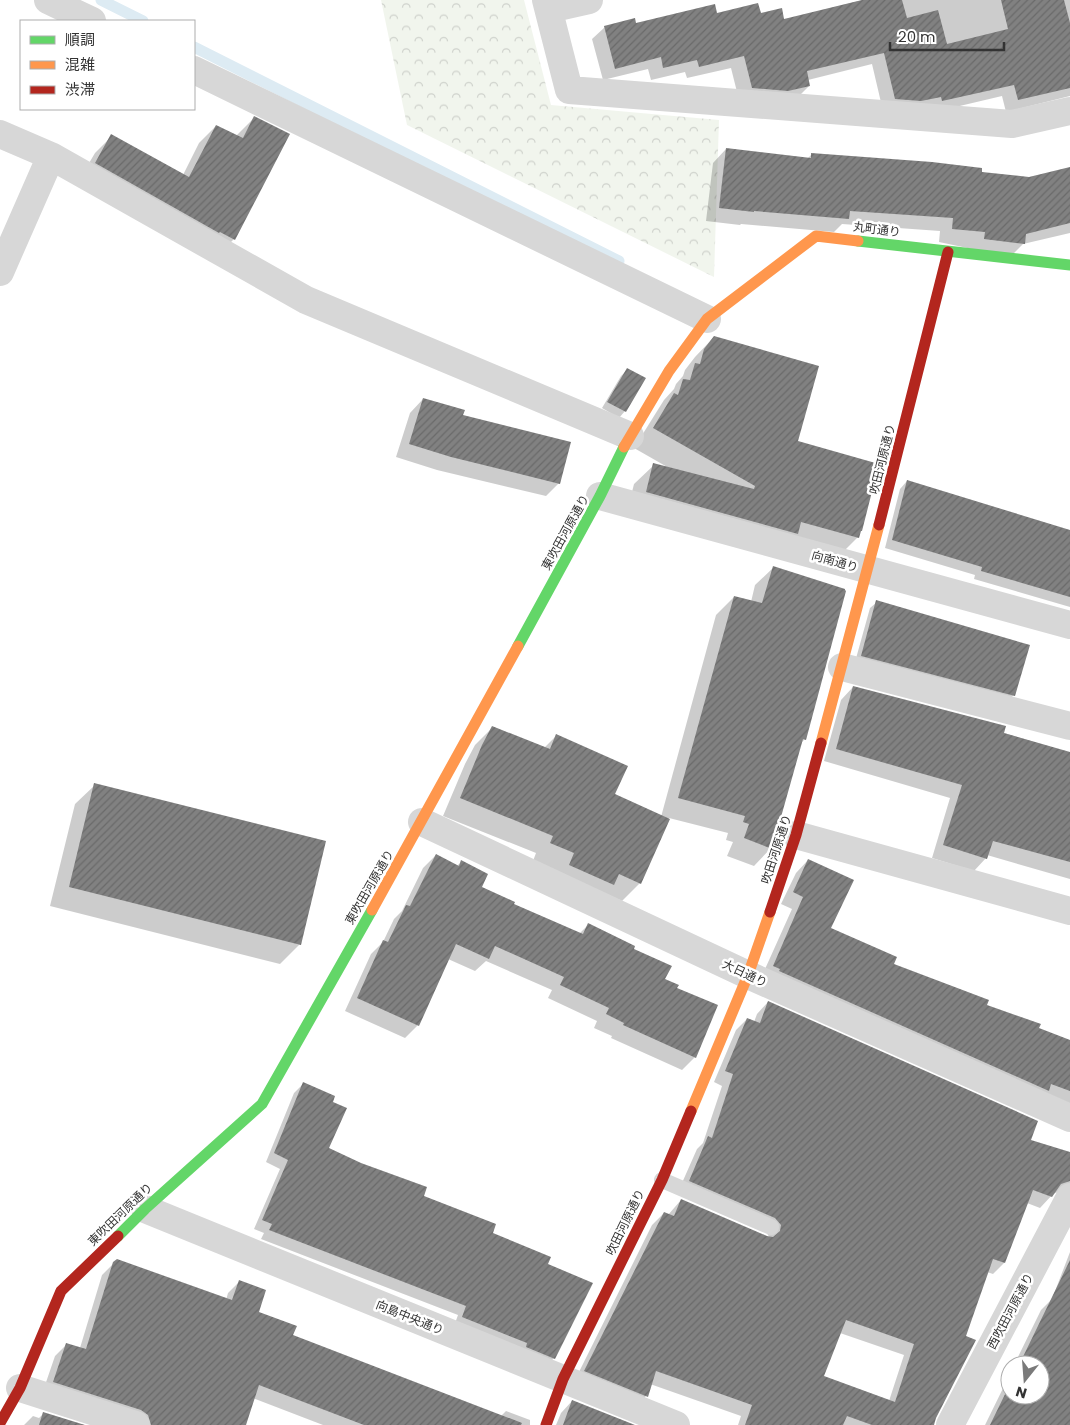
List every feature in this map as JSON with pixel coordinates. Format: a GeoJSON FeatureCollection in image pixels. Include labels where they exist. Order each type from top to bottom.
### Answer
{"type":"FeatureCollection","features":[{"type":"Feature","properties":{"kind":"street"},"geometry":{"type":"LineString","coordinates":[[48,0],[90,20]]}},
{"type":"Feature","properties":{"kind":"street"},"geometry":{"type":"LineString","coordinates":[[589,0],[547,5],[569,90],[1012,124],[1070,112]]}},
{"type":"Feature","properties":{"kind":"street"},"geometry":{"type":"LineString","coordinates":[[195,70],[707,319]]}},
{"type":"Feature","properties":{"kind":"street"},"geometry":{"type":"LineString","coordinates":[[0,134],[51,156],[306,300],[630,436]]}},
{"type":"Feature","properties":{"kind":"street"},"geometry":{"type":"LineString","coordinates":[[0,272],[51,156]]}},
{"type":"Feature","properties":{"kind":"street","name":"丸町通り"},"geometry":{"type":"LineString","coordinates":[[707,319],[816,236],[1070,265]]}},
{"type":"Feature","properties":{"kind":"street","name":"吹田河原通り"},"geometry":{"type":"LineString","coordinates":[[546,1425],[563,1379],[662,1180],[748,975],[796,835],[868,570],[948,252]]}},
{"type":"Feature","properties":{"kind":"street","name":"東吹田河原通り"},"geometry":{"type":"LineString","coordinates":[[0,1423],[20,1388],[62,1291],[145,1209],[262,1104],[422,822],[600,496],[630,436],[669,370],[707,319]]}},
{"type":"Feature","properties":{"kind":"street","name":"向南通り"},"geometry":{"type":"LineString","coordinates":[[600,496],[1070,625]]}},
{"type":"Feature","properties":{"kind":"street"},"geometry":{"type":"LineString","coordinates":[[842,667],[1070,726]]}},
{"type":"Feature","properties":{"kind":"street","name":"大日通り"},"geometry":{"type":"LineString","coordinates":[[422,822],[748,975],[1070,1118]]}},
{"type":"Feature","properties":{"kind":"street"},"geometry":{"type":"LineString","coordinates":[[796,835],[1070,911]]}},
{"type":"Feature","properties":{"kind":"street","name":"西吹田河原通り"},"geometry":{"type":"LineString","coordinates":[[950,1425],[1070,1196]]}},
{"type":"Feature","properties":{"kind":"street","name":"向島中央通り"},"geometry":{"type":"LineString","coordinates":[[145,1209],[676,1425]]}},
{"type":"Feature","properties":{"kind":"street"},"geometry":{"type":"LineString","coordinates":[[20,1388],[136,1425]]}},
{"type":"Feature","properties":{"kind":"lane"},"geometry":{"type":"LineString","coordinates":[[662,1180],[770,1226]]}},
{"type":"Feature","properties":{"kind":"green space"},"geometry":{"type":"Polygon","coordinates":[[[381,0],[524,0],[551,105],[719,120],[714,277],[407,125],[381,0]]]}},
{"type":"Feature","properties":{"kind":"building"},"geometry":{"type":"Polygon","coordinates":[[[862,0],[902,0],[907,18],[938,10],[947,44],[1008,29],[1001,0],[1064,0],[1070,23],[1070,88],[1018,100],[1014,85],[942,101],[941,97],[921,101],[895,99],[884,53],[807,71],[810,86],[788,91],[752,88],[744,56],[699,67],[697,60],[663,68],[661,57],[615,69],[604,26],[635,18],[636,23],[715,4],[717,13],[758,3],[761,13],[782,8],[784,19],[862,0]]]}},
{"type":"Feature","properties":{"kind":"building"},"geometry":{"type":"Polygon","coordinates":[[[254,116],[290,134],[235,240],[219,233],[95,163],[111,134],[189,177],[216,125],[243,138],[254,116]]]}},
{"type":"Feature","properties":{"kind":"building"},"geometry":{"type":"Polygon","coordinates":[[[726,148],[811,158],[811,153],[932,162],[982,168],[982,172],[1029,177],[1070,167],[1070,223],[1026,234],[1025,244],[984,239],[985,232],[952,229],[953,218],[850,211],[849,219],[719,208],[726,148]]]}},
{"type":"Feature","properties":{"kind":"building"},"geometry":{"type":"Polygon","coordinates":[[[714,336],[819,366],[798,441],[879,464],[859,538],[801,522],[798,534],[646,492],[653,463],[754,489],[755,486],[653,428],[674,393],[678,395],[683,379],[690,380],[695,363],[700,364],[704,349],[714,336]]]}},
{"type":"Feature","properties":{"kind":"building"},"geometry":{"type":"Polygon","coordinates":[[[627,368],[646,378],[626,412],[607,402],[627,368]]]}},
{"type":"Feature","properties":{"kind":"building"},"geometry":{"type":"Polygon","coordinates":[[[423,398],[465,410],[463,415],[571,442],[560,484],[451,457],[409,444],[423,398]]]}},
{"type":"Feature","properties":{"kind":"building"},"geometry":{"type":"Polygon","coordinates":[[[907,480],[1070,530],[1070,597],[981,571],[982,567],[892,540],[907,480]]]}},
{"type":"Feature","properties":{"kind":"building"},"geometry":{"type":"Polygon","coordinates":[[[773,566],[845,589],[846,591],[806,740],[803,739],[772,849],[744,838],[749,824],[743,822],[745,816],[678,798],[734,596],[762,603],[773,566]]]}},
{"type":"Feature","properties":{"kind":"building"},"geometry":{"type":"Polygon","coordinates":[[[876,600],[1030,645],[1015,696],[861,656],[876,600]]]}},
{"type":"Feature","properties":{"kind":"building"},"geometry":{"type":"Polygon","coordinates":[[[853,686],[1006,726],[1004,733],[1070,752],[1070,862],[993,841],[987,859],[943,845],[962,785],[836,749],[853,686]]]}},
{"type":"Feature","properties":{"kind":"building"},"geometry":{"type":"Polygon","coordinates":[[[492,726],[550,749],[556,734],[628,766],[615,794],[670,819],[641,884],[619,874],[614,885],[569,865],[574,853],[550,843],[553,836],[460,798],[492,726]]]}},
{"type":"Feature","properties":{"kind":"building"},"geometry":{"type":"Polygon","coordinates":[[[94,783],[326,841],[301,945],[69,887],[94,783]]]}},
{"type":"Feature","properties":{"kind":"building"},"geometry":{"type":"Polygon","coordinates":[[[436,854],[459,866],[461,860],[488,874],[482,887],[515,902],[514,904],[583,934],[588,923],[635,946],[634,949],[672,966],[665,979],[679,985],[677,988],[718,1005],[696,1058],[623,1025],[624,1023],[606,1014],[609,1008],[560,985],[564,977],[495,946],[489,959],[456,944],[419,1026],[357,998],[383,940],[388,942],[406,905],[410,906],[436,854]]]}},
{"type":"Feature","properties":{"kind":"building"},"geometry":{"type":"Polygon","coordinates":[[[808,859],[854,880],[831,928],[897,957],[894,964],[989,1000],[987,1005],[1041,1024],[1039,1028],[1070,1040],[1070,1091],[1051,1084],[1049,1091],[779,971],[780,969],[773,966],[803,897],[793,892],[808,859]]]}},
{"type":"Feature","properties":{"kind":"building"},"geometry":{"type":"Polygon","coordinates":[[[768,1001],[1038,1121],[1031,1140],[1070,1152],[1070,1181],[1061,1184],[1052,1197],[1033,1190],[1005,1263],[993,1259],[966,1336],[976,1340],[934,1425],[872,1425],[847,1416],[843,1425],[745,1425],[752,1405],[656,1371],[648,1397],[584,1371],[664,1212],[674,1216],[681,1199],[767,1236],[773,1237],[780,1231],[781,1225],[775,1218],[689,1181],[708,1136],[712,1138],[733,1074],[725,1071],[747,1018],[760,1023],[768,1001]],[[846,1320],[824,1376],[895,1402],[914,1344],[846,1320]]]}},
{"type":"Feature","properties":{"kind":"building"},"geometry":{"type":"Polygon","coordinates":[[[303,1082],[335,1096],[333,1102],[347,1108],[329,1148],[361,1163],[427,1187],[424,1196],[496,1224],[493,1233],[551,1257],[548,1264],[593,1283],[555,1359],[526,1347],[527,1343],[462,1317],[466,1306],[269,1230],[272,1224],[262,1220],[288,1160],[274,1153],[303,1082]]]}},
{"type":"Feature","properties":{"kind":"building"},"geometry":{"type":"Polygon","coordinates":[[[117,1259],[232,1300],[239,1280],[266,1290],[259,1312],[297,1326],[293,1335],[522,1423],[521,1425],[364,1425],[259,1385],[246,1425],[151,1425],[148,1415],[141,1410],[53,1382],[66,1343],[86,1349],[113,1262],[117,1259]]]}},
{"type":"Feature","properties":{"kind":"building"},"geometry":{"type":"Polygon","coordinates":[[[1070,1260],[1070,1425],[990,1425],[1000,1404],[1050,1405],[1050,1355],[1024,1355],[1070,1260]]]}},
{"type":"Feature","properties":{"kind":"building"},"geometry":{"type":"Polygon","coordinates":[[[572,1400],[635,1425],[563,1425],[572,1400]]]}},
{"type":"Feature","properties":{"kind":"building"},"geometry":{"type":"Polygon","coordinates":[[[43,1412],[85,1425],[39,1425],[43,1412]]]}},
{"type":"Feature","properties":{"kind":"waterway"},"geometry":{"type":"LineString","coordinates":[[101,0],[141,20]]}},
{"type":"Feature","properties":{"kind":"waterway"},"geometry":{"type":"LineString","coordinates":[[195,48],[619,261]]}},
{"type":"Feature","properties":{"kind":"traffic: fast"},"geometry":{"type":"LineString","coordinates":[[858,241],[1070,265]]}},
{"type":"Feature","properties":{"kind":"traffic: fast"},"geometry":{"type":"LineString","coordinates":[[518,646],[600,496],[624,447]]}},
{"type":"Feature","properties":{"kind":"traffic: fast"},"geometry":{"type":"LineString","coordinates":[[118,1236],[145,1209],[262,1104],[372,910]]}},
{"type":"Feature","properties":{"kind":"traffic: slow"},"geometry":{"type":"LineString","coordinates":[[624,447],[669,371],[707,319],[816,236],[858,241]]}},
{"type":"Feature","properties":{"kind":"traffic: slow"},"geometry":{"type":"LineString","coordinates":[[821,743],[879,525]]}},
{"type":"Feature","properties":{"kind":"traffic: slow"},"geometry":{"type":"LineString","coordinates":[[372,910],[518,646]]}},
{"type":"Feature","properties":{"kind":"traffic: slow"},"geometry":{"type":"LineString","coordinates":[[691,1111],[748,975],[770,912]]}},
{"type":"Feature","properties":{"kind":"traffic: jam"},"geometry":{"type":"LineString","coordinates":[[879,525],[948,252]]}},
{"type":"Feature","properties":{"kind":"traffic: jam"},"geometry":{"type":"LineString","coordinates":[[770,912],[796,835],[821,743]]}},
{"type":"Feature","properties":{"kind":"traffic: jam"},"geometry":{"type":"LineString","coordinates":[[546,1425],[563,1379],[662,1180],[691,1111]]}},
{"type":"Feature","properties":{"kind":"traffic: jam"},"geometry":{"type":"LineString","coordinates":[[0,1423],[20,1388],[61,1291],[118,1236]]}}]}
